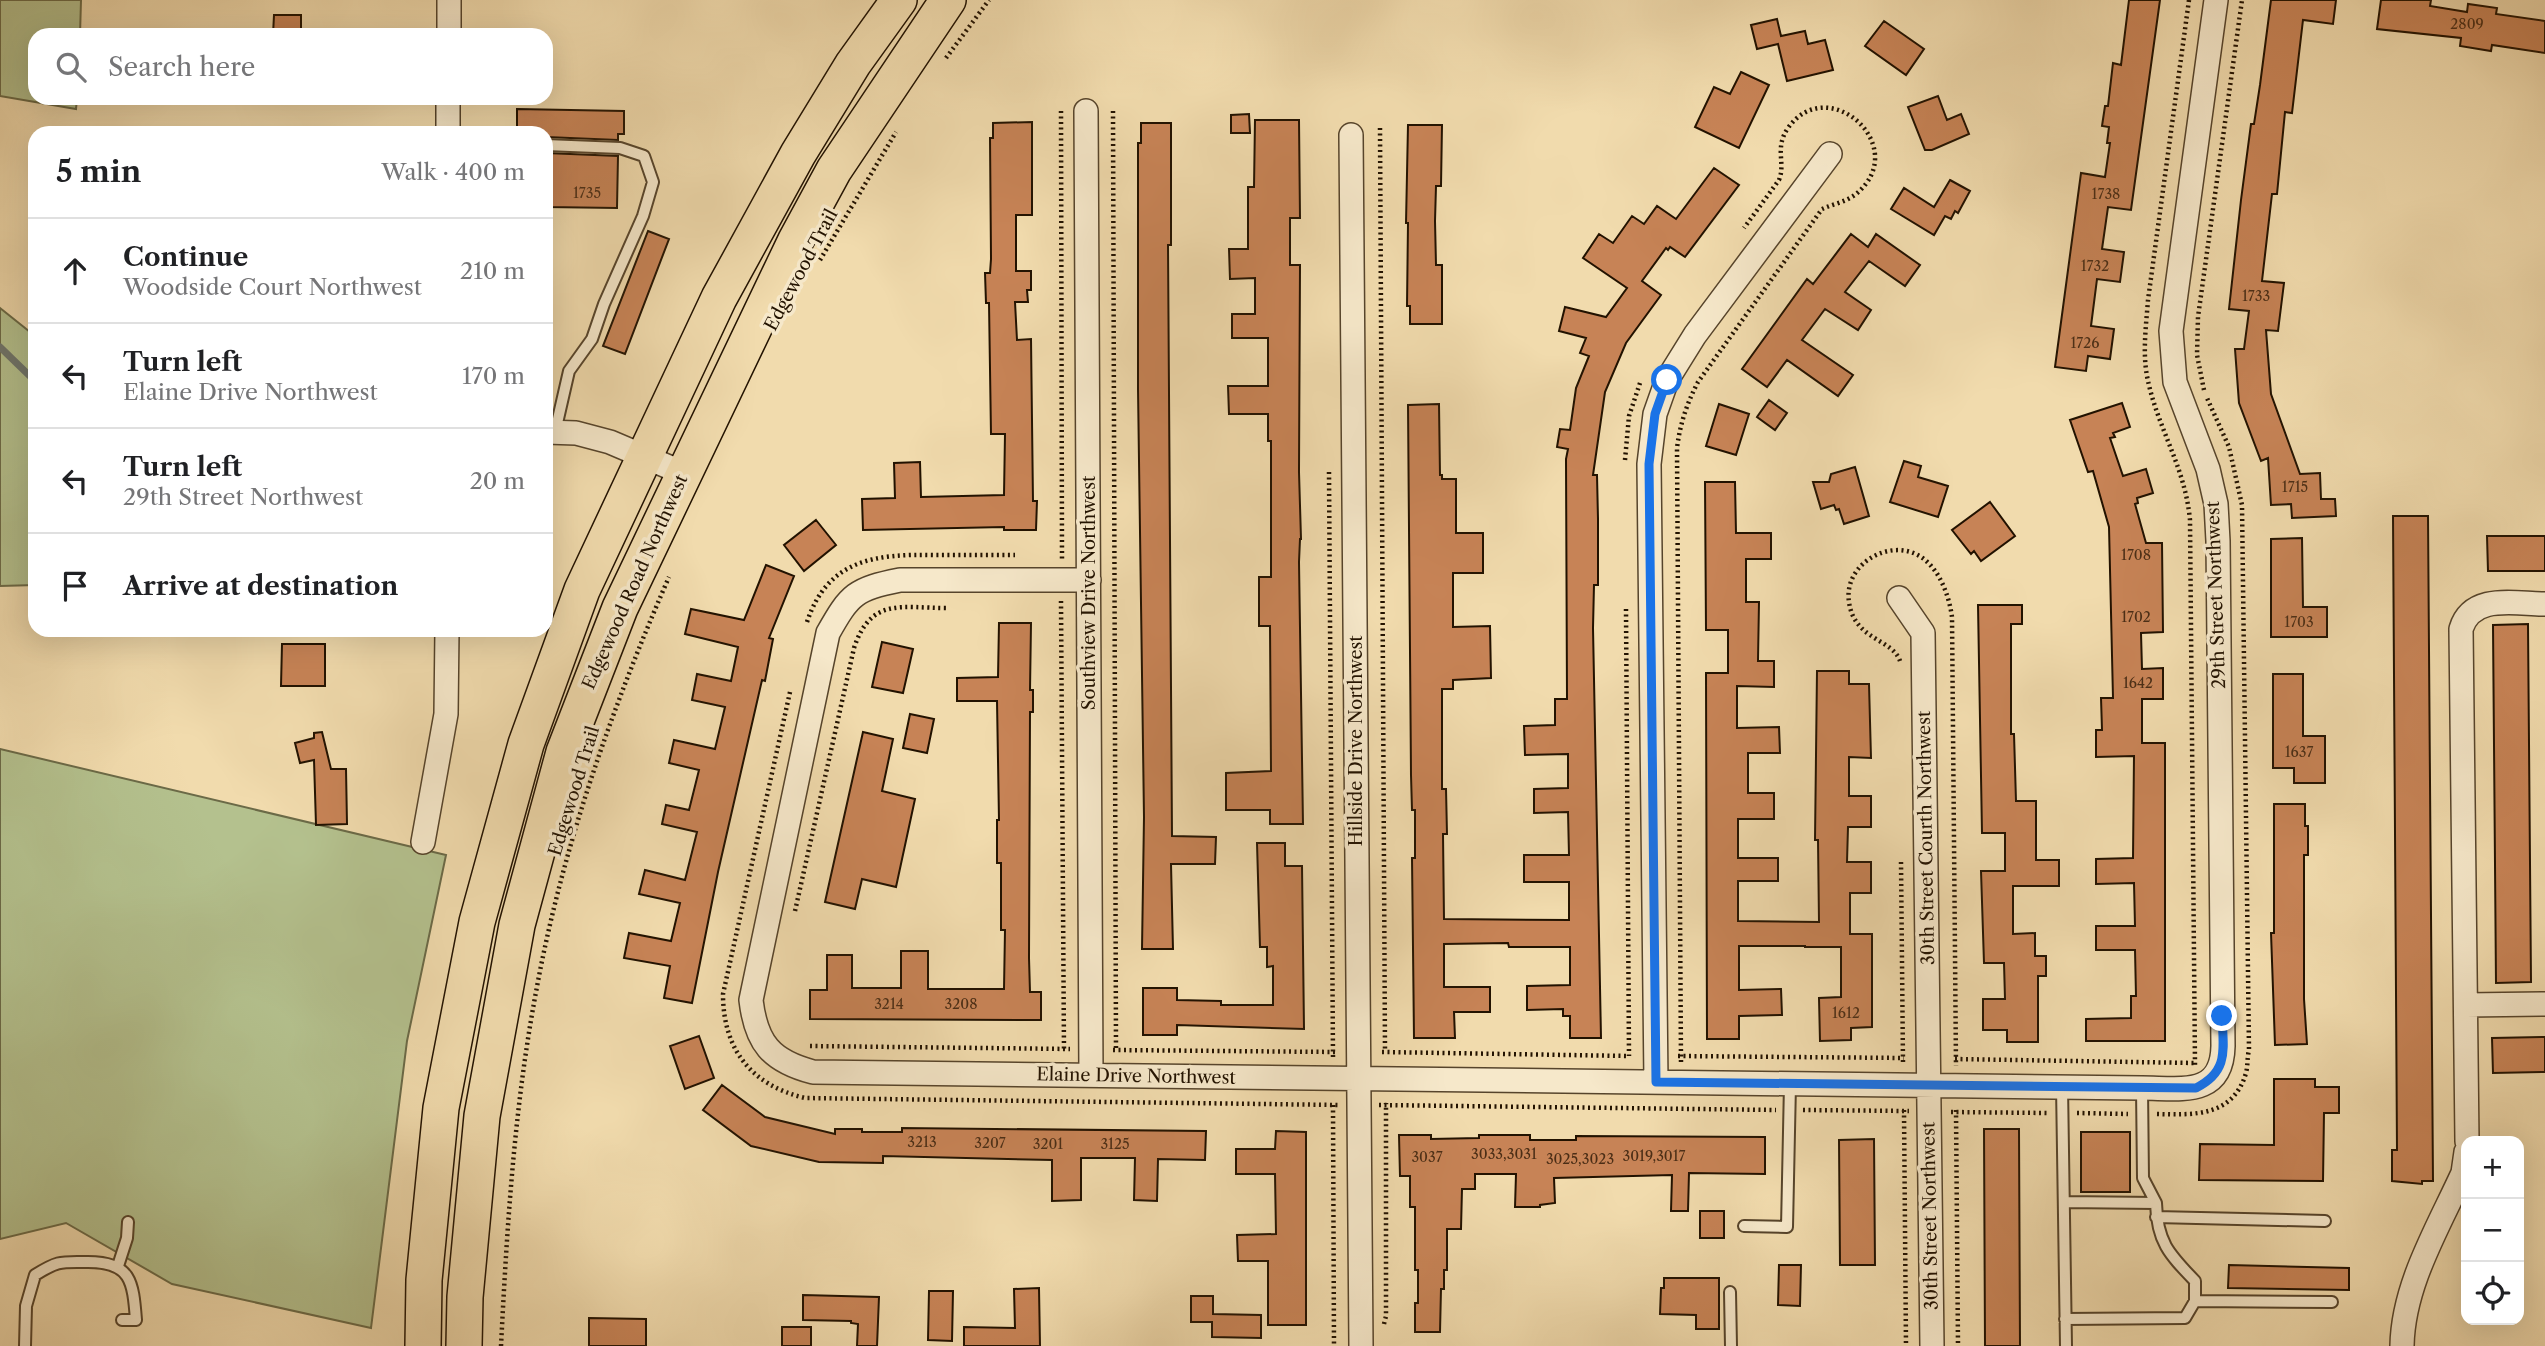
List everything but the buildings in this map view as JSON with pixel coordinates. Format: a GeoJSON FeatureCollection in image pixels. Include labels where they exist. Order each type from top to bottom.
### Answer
{"type":"FeatureCollection","features":[{"type":"Feature","properties":{"kind":"main road"},"geometry":{"type":"LineString","coordinates":[[423,1346],[424,1280],[440,1108],[477,922],[526,744],[582,590],[719,298],[757,224],[853,64],[899,0]]}},
{"type":"Feature","properties":{"kind":"main road","name":"Edgewood Road Northwest"},"geometry":{"type":"LineString","coordinates":[[464,1346],[465,1297],[482,1116],[517,925],[564,752],[620,608],[760,311],[834,170],[948,0]]}},
{"type":"Feature","properties":{"kind":"street"},"geometry":{"type":"LineString","coordinates":[[449,0],[449,28]]}},
{"type":"Feature","properties":{"kind":"street","name":"29th Street Northwest"},"geometry":{"type":"LineString","coordinates":[[2207,1072],[2223,1058],[2218,541],[2216,504],[2208,469],[2175,382],[2171,331],[2216,0]]}},
{"type":"Feature","properties":{"kind":"street"},"geometry":{"type":"LineString","coordinates":[[448,126],[449,105]]}},
{"type":"Feature","properties":{"kind":"street","name":"Southview Drive Northwest"},"geometry":{"type":"LineString","coordinates":[[1086,111],[1091,1075]]}},
{"type":"Feature","properties":{"kind":"street","name":"Hillside Drive Northwest"},"geometry":{"type":"LineString","coordinates":[[1351,135],[1361,1346]]}},
{"type":"Feature","properties":{"kind":"street"},"geometry":{"type":"LineString","coordinates":[[1656,1082],[1649,464],[1655,414],[1667,380],[1695,335],[1830,154]]}},
{"type":"Feature","properties":{"kind":"street"},"geometry":{"type":"LineString","coordinates":[[553,432],[576,433],[610,442],[682,474]]}},
{"type":"Feature","properties":{"kind":"street","name":"Elaine Drive Northwest"},"geometry":{"type":"LineString","coordinates":[[1089,580],[900,580],[870,586],[846,602],[828,633],[751,1000],[759,1038],[772,1053],[791,1066],[813,1072],[2142,1088],[2196,1088],[2209,1082],[2207,1072]]}},
{"type":"Feature","properties":{"kind":"street","name":"30th Street Courth Northwest"},"geometry":{"type":"LineString","coordinates":[[1899,598],[1923,633],[1930,1085]]}},
{"type":"Feature","properties":{"kind":"street"},"geometry":{"type":"LineString","coordinates":[[2467,1136],[2461,629],[2465,616],[2475,607],[2489,604],[2545,604]]}},
{"type":"Feature","properties":{"kind":"street"},"geometry":{"type":"LineString","coordinates":[[423,842],[446,714],[447,637]]}},
{"type":"Feature","properties":{"kind":"street"},"geometry":{"type":"LineString","coordinates":[[2466,1005],[2545,1004]]}},
{"type":"Feature","properties":{"kind":"street","name":"30th Street Northwest"},"geometry":{"type":"LineString","coordinates":[[1930,1085],[1932,1346]]}},
{"type":"Feature","properties":{"kind":"street"},"geometry":{"type":"LineString","coordinates":[[2402,1346],[2403,1321],[2409,1293],[2461,1177]]}},
{"type":"Feature","properties":{"kind":"lane"},"geometry":{"type":"LineString","coordinates":[[553,145],[620,148],[644,156],[653,182],[643,216],[604,304],[592,339],[569,371],[553,422]]}},
{"type":"Feature","properties":{"kind":"lane"},"geometry":{"type":"LineString","coordinates":[[1744,1226],[1787,1227],[1790,1084]]}},
{"type":"Feature","properties":{"kind":"lane"},"geometry":{"type":"LineString","coordinates":[[2063,1086],[2066,1346]]}},
{"type":"Feature","properties":{"kind":"lane"},"geometry":{"type":"LineString","coordinates":[[2065,1319],[2185,1318],[2195,1301],[2195,1281],[2172,1257],[2157,1230],[2155,1203],[2143,1178],[2142,1088]]}},
{"type":"Feature","properties":{"kind":"lane"},"geometry":{"type":"LineString","coordinates":[[2064,1202],[2155,1203]]}},
{"type":"Feature","properties":{"kind":"lane"},"geometry":{"type":"LineString","coordinates":[[2156,1217],[2325,1221]]}},
{"type":"Feature","properties":{"kind":"lane"},"geometry":{"type":"LineString","coordinates":[[118,1265],[128,1238],[128,1222]]}},
{"type":"Feature","properties":{"kind":"lane"},"geometry":{"type":"LineString","coordinates":[[25,1346],[26,1306],[35,1275],[56,1262],[105,1262],[118,1265],[130,1281],[136,1320],[122,1320]]}},
{"type":"Feature","properties":{"kind":"lane"},"geometry":{"type":"LineString","coordinates":[[1730,1292],[1731,1346]]}},
{"type":"Feature","properties":{"kind":"lane"},"geometry":{"type":"LineString","coordinates":[[2195,1301],[2332,1302]]}},
{"type":"Feature","properties":{"kind":"path"},"geometry":{"type":"LineString","coordinates":[[944,61],[989,0]]}},
{"type":"Feature","properties":{"kind":"path"},"geometry":{"type":"LineString","coordinates":[[2189,0],[2148,300],[2145,348],[2148,379],[2155,407],[2181,472],[2190,520],[2195,1063]]}},
{"type":"Feature","properties":{"kind":"path"},"geometry":{"type":"LineString","coordinates":[[1681,1067],[1677,476],[1679,432],[1688,401],[1702,376],[1822,209],[1851,198],[1870,178],[1875,150],[1865,127],[1850,114],[1834,109],[1815,109],[1796,120],[1789,126],[1780,147],[1779,180],[1740,234]]}},
{"type":"Feature","properties":{"kind":"path"},"geometry":{"type":"LineString","coordinates":[[1061,111],[1062,566]]}},
{"type":"Feature","properties":{"kind":"path"},"geometry":{"type":"LineString","coordinates":[[1113,111],[1116,1050]]}},
{"type":"Feature","properties":{"kind":"path","name":"Edgewood Trail"},"geometry":{"type":"LineString","coordinates":[[814,271],[901,124]]}},
{"type":"Feature","properties":{"kind":"path"},"geometry":{"type":"LineString","coordinates":[[1380,128],[1385,1052]]}},
{"type":"Feature","properties":{"kind":"path"},"geometry":{"type":"LineString","coordinates":[[1625,466],[1629,416],[1643,377]]}},
{"type":"Feature","properties":{"kind":"path"},"geometry":{"type":"LineString","coordinates":[[1329,466],[1333,1062]]}},
{"type":"Feature","properties":{"kind":"path"},"geometry":{"type":"LineString","coordinates":[[805,628],[816,600],[830,583],[847,568],[870,558],[898,554],[1021,555]]}},
{"type":"Feature","properties":{"kind":"path","name":"Edgewood Trail"},"geometry":{"type":"LineString","coordinates":[[501,1346],[507,1231],[519,1110],[536,993],[550,926],[593,774],[640,645],[674,566]]}},
{"type":"Feature","properties":{"kind":"path"},"geometry":{"type":"LineString","coordinates":[[1061,597],[1064,1060]]}},
{"type":"Feature","properties":{"kind":"path"},"geometry":{"type":"LineString","coordinates":[[1626,603],[1629,1056]]}},
{"type":"Feature","properties":{"kind":"path"},"geometry":{"type":"LineString","coordinates":[[795,912],[853,648],[860,630],[880,611],[895,608],[946,608]]}},
{"type":"Feature","properties":{"kind":"path"},"geometry":{"type":"LineString","coordinates":[[793,683],[723,993],[724,1019],[731,1040],[742,1061],[758,1077],[780,1090],[804,1098],[1344,1105]]}},
{"type":"Feature","properties":{"kind":"path"},"geometry":{"type":"LineString","coordinates":[[804,1044],[815,1047],[1075,1049]]}},
{"type":"Feature","properties":{"kind":"path"},"geometry":{"type":"LineString","coordinates":[[1105,1049],[1343,1052]]}},
{"type":"Feature","properties":{"kind":"path"},"geometry":{"type":"LineString","coordinates":[[1374,1052],[1641,1056]]}},
{"type":"Feature","properties":{"kind":"path"},"geometry":{"type":"LineString","coordinates":[[1670,1056],[1913,1058]]}},
{"type":"Feature","properties":{"kind":"path"},"geometry":{"type":"LineString","coordinates":[[1943,1059],[2195,1063],[2207,1072]]}},
{"type":"Feature","properties":{"kind":"path"},"geometry":{"type":"LineString","coordinates":[[1332,1093],[1334,1346]]}},
{"type":"Feature","properties":{"kind":"path"},"geometry":{"type":"LineString","coordinates":[[1382,1333],[1386,1316],[1386,1095]]}},
{"type":"Feature","properties":{"kind":"path"},"geometry":{"type":"LineString","coordinates":[[1904,1102],[1906,1346]]}},
{"type":"Feature","properties":{"kind":"path"},"geometry":{"type":"LineString","coordinates":[[1956,1102],[1958,1346]]}},
{"type":"Feature","properties":{"kind":"path"},"geometry":{"type":"LineString","coordinates":[[1375,1105],[1914,1111]]}},
{"type":"Feature","properties":{"kind":"green space"},"geometry":{"type":"Polygon","coordinates":[[[0,0],[81,0],[80,28],[28,28],[28,101],[0,96],[0,0]]]}},
{"type":"Feature","properties":{"kind":"green space"},"geometry":{"type":"Polygon","coordinates":[[[53,105],[76,105],[76,109],[53,105]]]}},
{"type":"Feature","properties":{"kind":"green space"},"geometry":{"type":"Polygon","coordinates":[[[0,308],[28,330],[28,585],[0,586],[0,308]]]}},
{"type":"Feature","properties":{"kind":"green space"},"geometry":{"type":"Polygon","coordinates":[[[0,749],[446,855],[407,1041],[371,1328],[172,1284],[66,1223],[0,1239],[0,749]]]}},
{"type":"Feature","properties":{"kind":"waterway"},"geometry":{"type":"LineString","coordinates":[[0,347],[28,374]]}},
{"type":"Feature","properties":{"kind":"route"},"geometry":{"type":"LineString","coordinates":[[1667,380],[1655,414],[1649,464],[1656,1082],[2196,1088],[2209,1082],[2218,1072],[2223,1058],[2222,1016]]}}]}
